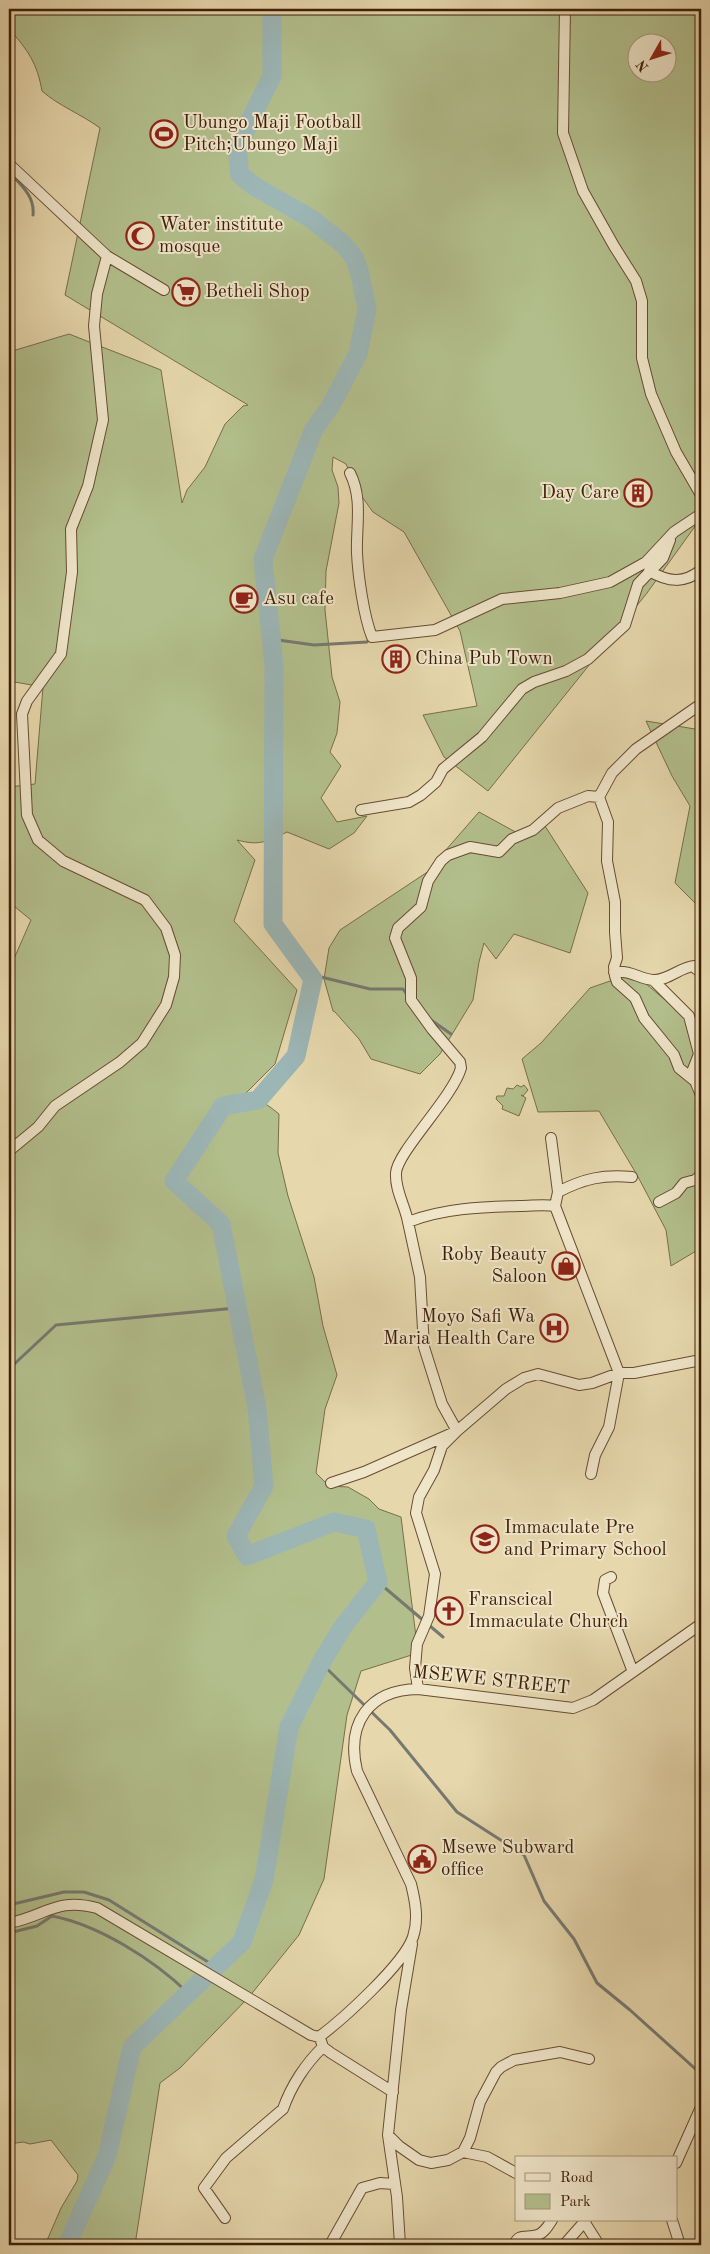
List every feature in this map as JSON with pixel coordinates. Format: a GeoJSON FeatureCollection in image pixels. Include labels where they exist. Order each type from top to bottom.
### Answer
{"type":"FeatureCollection","features":[{"type":"Feature","properties":{"kind":"street"},"geometry":{"type":"LineString","coordinates":[[565,9],[563,133],[583,192],[636,281],[642,301],[642,358],[651,394],[676,452],[701,495]]}},
{"type":"Feature","properties":{"kind":"street"},"geometry":{"type":"LineString","coordinates":[[9,164],[107,256],[164,290]]}},
{"type":"Feature","properties":{"kind":"street"},"geometry":{"type":"LineString","coordinates":[[9,1151],[38,1127],[55,1106],[120,1062],[142,1043],[166,1005],[175,970],[176,955],[166,928],[145,900],[81,871],[50,852],[38,840],[27,815],[22,714],[27,701],[61,654],[72,572],[71,529],[88,486],[104,420],[94,326],[97,294],[107,256]]}},
{"type":"Feature","properties":{"kind":"street"},"geometry":{"type":"LineString","coordinates":[[350,473],[358,494],[357,553],[362,594],[372,637],[435,630],[502,599],[560,594],[610,582],[646,562],[674,532],[701,514]]}},
{"type":"Feature","properties":{"kind":"street"},"geometry":{"type":"LineString","coordinates":[[361,810],[409,802],[421,796],[436,782],[443,769],[482,736],[522,689],[534,682],[566,671],[588,659],[625,625],[638,584],[662,558],[674,532]]}},
{"type":"Feature","properties":{"kind":"street"},"geometry":{"type":"LineString","coordinates":[[649,571],[668,579],[679,580],[692,578],[701,570]]}},
{"type":"Feature","properties":{"kind":"street"},"geometry":{"type":"LineString","coordinates":[[701,704],[636,749],[612,773],[599,797],[608,822],[607,861],[615,902],[617,958],[614,972],[617,982],[633,996],[644,1018],[674,1055],[679,1068],[699,1086],[701,1095]]}},
{"type":"Feature","properties":{"kind":"street"},"geometry":{"type":"LineString","coordinates":[[457,1431],[442,1404],[424,1347],[420,1277],[408,1222],[396,1186],[398,1164],[436,1111],[461,1068],[460,1062],[432,1029],[412,1000],[411,978],[395,938],[398,928],[421,907],[428,881],[441,861],[448,855],[470,847],[498,852],[512,839],[533,830],[558,808],[588,796],[599,797]]}},
{"type":"Feature","properties":{"kind":"street"},"geometry":{"type":"LineString","coordinates":[[653,980],[675,974],[688,966],[694,966],[696,969],[701,967]]}},
{"type":"Feature","properties":{"kind":"street"},"geometry":{"type":"LineString","coordinates":[[614,972],[631,972],[653,980],[689,1016],[699,1054],[690,1077]]}},
{"type":"Feature","properties":{"kind":"street"},"geometry":{"type":"LineString","coordinates":[[551,1138],[558,1192],[555,1206],[619,1373],[609,1427],[595,1455],[591,1474]]}},
{"type":"Feature","properties":{"kind":"street"},"geometry":{"type":"LineString","coordinates":[[558,1192],[585,1179],[594,1177],[616,1175],[632,1177]]}},
{"type":"Feature","properties":{"kind":"street"},"geometry":{"type":"LineString","coordinates":[[659,1202],[676,1193],[684,1183],[695,1180],[701,1175]]}},
{"type":"Feature","properties":{"kind":"street"},"geometry":{"type":"LineString","coordinates":[[408,1222],[427,1215],[487,1206],[543,1204],[555,1206]]}},
{"type":"Feature","properties":{"kind":"street"},"geometry":{"type":"LineString","coordinates":[[418,1689],[415,1668],[417,1644],[429,1616],[435,1574],[416,1513],[419,1497],[434,1470],[442,1446],[506,1389],[524,1378],[538,1374],[579,1385],[606,1380],[619,1373],[634,1373],[701,1360]]}},
{"type":"Feature","properties":{"kind":"street"},"geometry":{"type":"LineString","coordinates":[[330,1483],[364,1472],[457,1431]]}},
{"type":"Feature","properties":{"kind":"street"},"geometry":{"type":"LineString","coordinates":[[610,1577],[605,1580],[603,1593],[633,1672]]}},
{"type":"Feature","properties":{"kind":"street","name":"MSEWE STREET"},"geometry":{"type":"LineString","coordinates":[[413,1938],[416,1908],[410,1884],[357,1771],[352,1743],[363,1713],[374,1702],[405,1689],[573,1708],[593,1700],[701,1624]]}},
{"type":"Feature","properties":{"kind":"street"},"geometry":{"type":"LineString","coordinates":[[9,1923],[66,1904],[83,1904],[97,1908],[311,2035],[318,2036],[341,2019],[382,1979],[413,1938]]}},
{"type":"Feature","properties":{"kind":"street"},"geometry":{"type":"LineString","coordinates":[[400,2245],[397,2197],[388,2135],[406,1974],[413,1938]]}},
{"type":"Feature","properties":{"kind":"street"},"geometry":{"type":"LineString","coordinates":[[318,2036],[323,2046],[392,2092]]}},
{"type":"Feature","properties":{"kind":"street"},"geometry":{"type":"LineString","coordinates":[[225,2218],[204,2188],[226,2158],[283,2109],[308,2062],[323,2046]]}},
{"type":"Feature","properties":{"kind":"street"},"geometry":{"type":"LineString","coordinates":[[388,2135],[399,2146],[419,2160],[431,2163],[448,2160],[463,2152],[470,2138],[480,2102],[496,2072],[501,2067],[514,2060],[560,2052],[589,2059]]}},
{"type":"Feature","properties":{"kind":"street"},"geometry":{"type":"LineString","coordinates":[[678,2159],[701,2107]]}},
{"type":"Feature","properties":{"kind":"street"},"geometry":{"type":"LineString","coordinates":[[463,2152],[487,2157],[515,2172]]}},
{"type":"Feature","properties":{"kind":"street"},"geometry":{"type":"LineString","coordinates":[[330,2245],[362,2188],[380,2183],[394,2184]]}},
{"type":"Feature","properties":{"kind":"street"},"geometry":{"type":"LineString","coordinates":[[514,2245],[521,2236],[534,2235],[544,2231],[551,2222]]}},
{"type":"Feature","properties":{"kind":"street"},"geometry":{"type":"LineString","coordinates":[[564,2245],[586,2222],[599,2245]]}},
{"type":"Feature","properties":{"kind":"street"},"geometry":{"type":"LineString","coordinates":[[673,2222],[680,2245]]}},
{"type":"Feature","properties":{"kind":"green space"},"geometry":{"type":"Polygon","coordinates":[[[11,9],[701,9],[701,518],[647,593],[488,791],[444,757],[423,715],[477,706],[460,631],[404,532],[373,512],[360,494],[346,464],[333,457],[332,470],[338,487],[339,503],[326,571],[325,610],[332,677],[340,702],[337,733],[330,752],[341,766],[321,798],[337,822],[367,816],[354,833],[329,849],[287,832],[257,843],[237,840],[255,860],[234,921],[297,990],[275,1064],[240,1099],[261,1102],[279,1114],[278,1153],[288,1196],[314,1277],[323,1326],[337,1375],[325,1409],[316,1473],[329,1486],[348,1487],[369,1499],[379,1509],[401,1517],[418,1653],[361,1671],[347,1715],[324,1879],[299,1935],[249,1997],[180,2068],[160,2083],[135,2245],[45,2245],[61,2208],[77,2181],[78,2175],[51,2140],[30,2144],[23,2142],[9,2144],[9,970],[31,920],[9,902],[9,787],[35,784],[43,687],[9,681],[9,352],[69,334],[161,370],[182,503],[187,490],[205,467],[225,424],[243,406],[248,405],[65,295],[100,128],[42,91],[31,57],[9,29],[9,11],[11,9]]]}},
{"type":"Feature","properties":{"kind":"green space"},"geometry":{"type":"Polygon","coordinates":[[[646,721],[695,729],[701,737],[701,909],[675,883],[690,806],[672,776],[646,721]]]}},
{"type":"Feature","properties":{"kind":"green space"},"geometry":{"type":"Polygon","coordinates":[[[479,812],[521,835],[545,826],[588,893],[570,953],[514,934],[496,959],[484,943],[473,1000],[440,1054],[420,1074],[371,1059],[359,1039],[333,1011],[324,979],[329,948],[340,930],[432,869],[431,867],[479,812]]]}},
{"type":"Feature","properties":{"kind":"green space"},"geometry":{"type":"Polygon","coordinates":[[[633,973],[701,1030],[701,1248],[671,1266],[666,1230],[637,1175],[599,1111],[538,1112],[522,1059],[541,1043],[590,988],[633,973]]]}},
{"type":"Feature","properties":{"kind":"green space"},"geometry":{"type":"Polygon","coordinates":[[[517,1085],[521,1087],[524,1085],[528,1090],[523,1096],[521,1095],[526,1098],[519,1116],[502,1109],[503,1106],[496,1099],[497,1096],[504,1096],[507,1088],[513,1089],[517,1085]]]}},
{"type":"Feature","properties":{"kind":"waterway"},"geometry":{"type":"LineString","coordinates":[[67,2245],[107,2156],[132,2047],[242,1942],[264,1880],[289,1727],[321,1663],[342,1628],[378,1582],[366,1529],[334,1522],[247,1556],[236,1536],[264,1486],[257,1408],[221,1224],[174,1181],[223,1106],[258,1100],[296,1056],[313,979],[273,924],[274,665],[263,559],[314,429],[330,407],[358,354],[367,309],[360,274],[354,257],[342,243],[310,218],[254,186],[240,175],[237,147],[272,76],[272,9]]}},
{"type":"Feature","properties":{"kind":"waterway"},"geometry":{"type":"LineString","coordinates":[[9,172],[29,196],[32,202],[33,215]]}},
{"type":"Feature","properties":{"kind":"waterway"},"geometry":{"type":"LineString","coordinates":[[271,639],[314,645],[367,642]]}},
{"type":"Feature","properties":{"kind":"waterway"},"geometry":{"type":"LineString","coordinates":[[309,974],[370,989],[403,989],[408,996]]}},
{"type":"Feature","properties":{"kind":"waterway"},"geometry":{"type":"LineString","coordinates":[[431,1020],[451,1034]]}},
{"type":"Feature","properties":{"kind":"waterway"},"geometry":{"type":"LineString","coordinates":[[9,1369],[56,1325],[236,1308]]}},
{"type":"Feature","properties":{"kind":"waterway"},"geometry":{"type":"LineString","coordinates":[[378,1582],[443,1637]]}},
{"type":"Feature","properties":{"kind":"waterway"},"geometry":{"type":"LineString","coordinates":[[321,1663],[390,1730],[457,1812],[524,1855],[544,1901],[574,1939],[597,1983],[701,2074]]}},
{"type":"Feature","properties":{"kind":"waterway"},"geometry":{"type":"LineString","coordinates":[[9,1905],[64,1892],[84,1892],[109,1900],[216,1967]]}},
{"type":"Feature","properties":{"kind":"waterway"},"geometry":{"type":"LineString","coordinates":[[9,1933],[37,1926],[52,1916],[88,1927],[125,1945],[159,1968],[188,1993]]}},
{"type":"Feature","properties":{"kind":"place","name":"Ubungo Maji Football Pitch;Ubungo Maji"},"geometry":{"type":"Point","coordinates":[164,134]}},
{"type":"Feature","properties":{"kind":"place","name":"Water institute mosque"},"geometry":{"type":"Point","coordinates":[140,236]}},
{"type":"Feature","properties":{"kind":"place","name":"Betheli Shop"},"geometry":{"type":"Point","coordinates":[186,292]}},
{"type":"Feature","properties":{"kind":"place","name":"Day Care"},"geometry":{"type":"Point","coordinates":[638,493]}},
{"type":"Feature","properties":{"kind":"place","name":"Asu cafe"},"geometry":{"type":"Point","coordinates":[244,599]}},
{"type":"Feature","properties":{"kind":"place","name":"China Pub Town"},"geometry":{"type":"Point","coordinates":[396,659]}},
{"type":"Feature","properties":{"kind":"place","name":"Roby Beauty Saloon"},"geometry":{"type":"Point","coordinates":[566,1266]}},
{"type":"Feature","properties":{"kind":"place","name":"Moyo Safi Wa Maria Health Care"},"geometry":{"type":"Point","coordinates":[554,1328]}},
{"type":"Feature","properties":{"kind":"place","name":"Immaculate Pre and Primary School"},"geometry":{"type":"Point","coordinates":[485,1539]}},
{"type":"Feature","properties":{"kind":"place","name":"Franscical Immaculate Church"},"geometry":{"type":"Point","coordinates":[449,1611]}},
{"type":"Feature","properties":{"kind":"place","name":"Msewe Subward office"},"geometry":{"type":"Point","coordinates":[422,1859]}}]}
